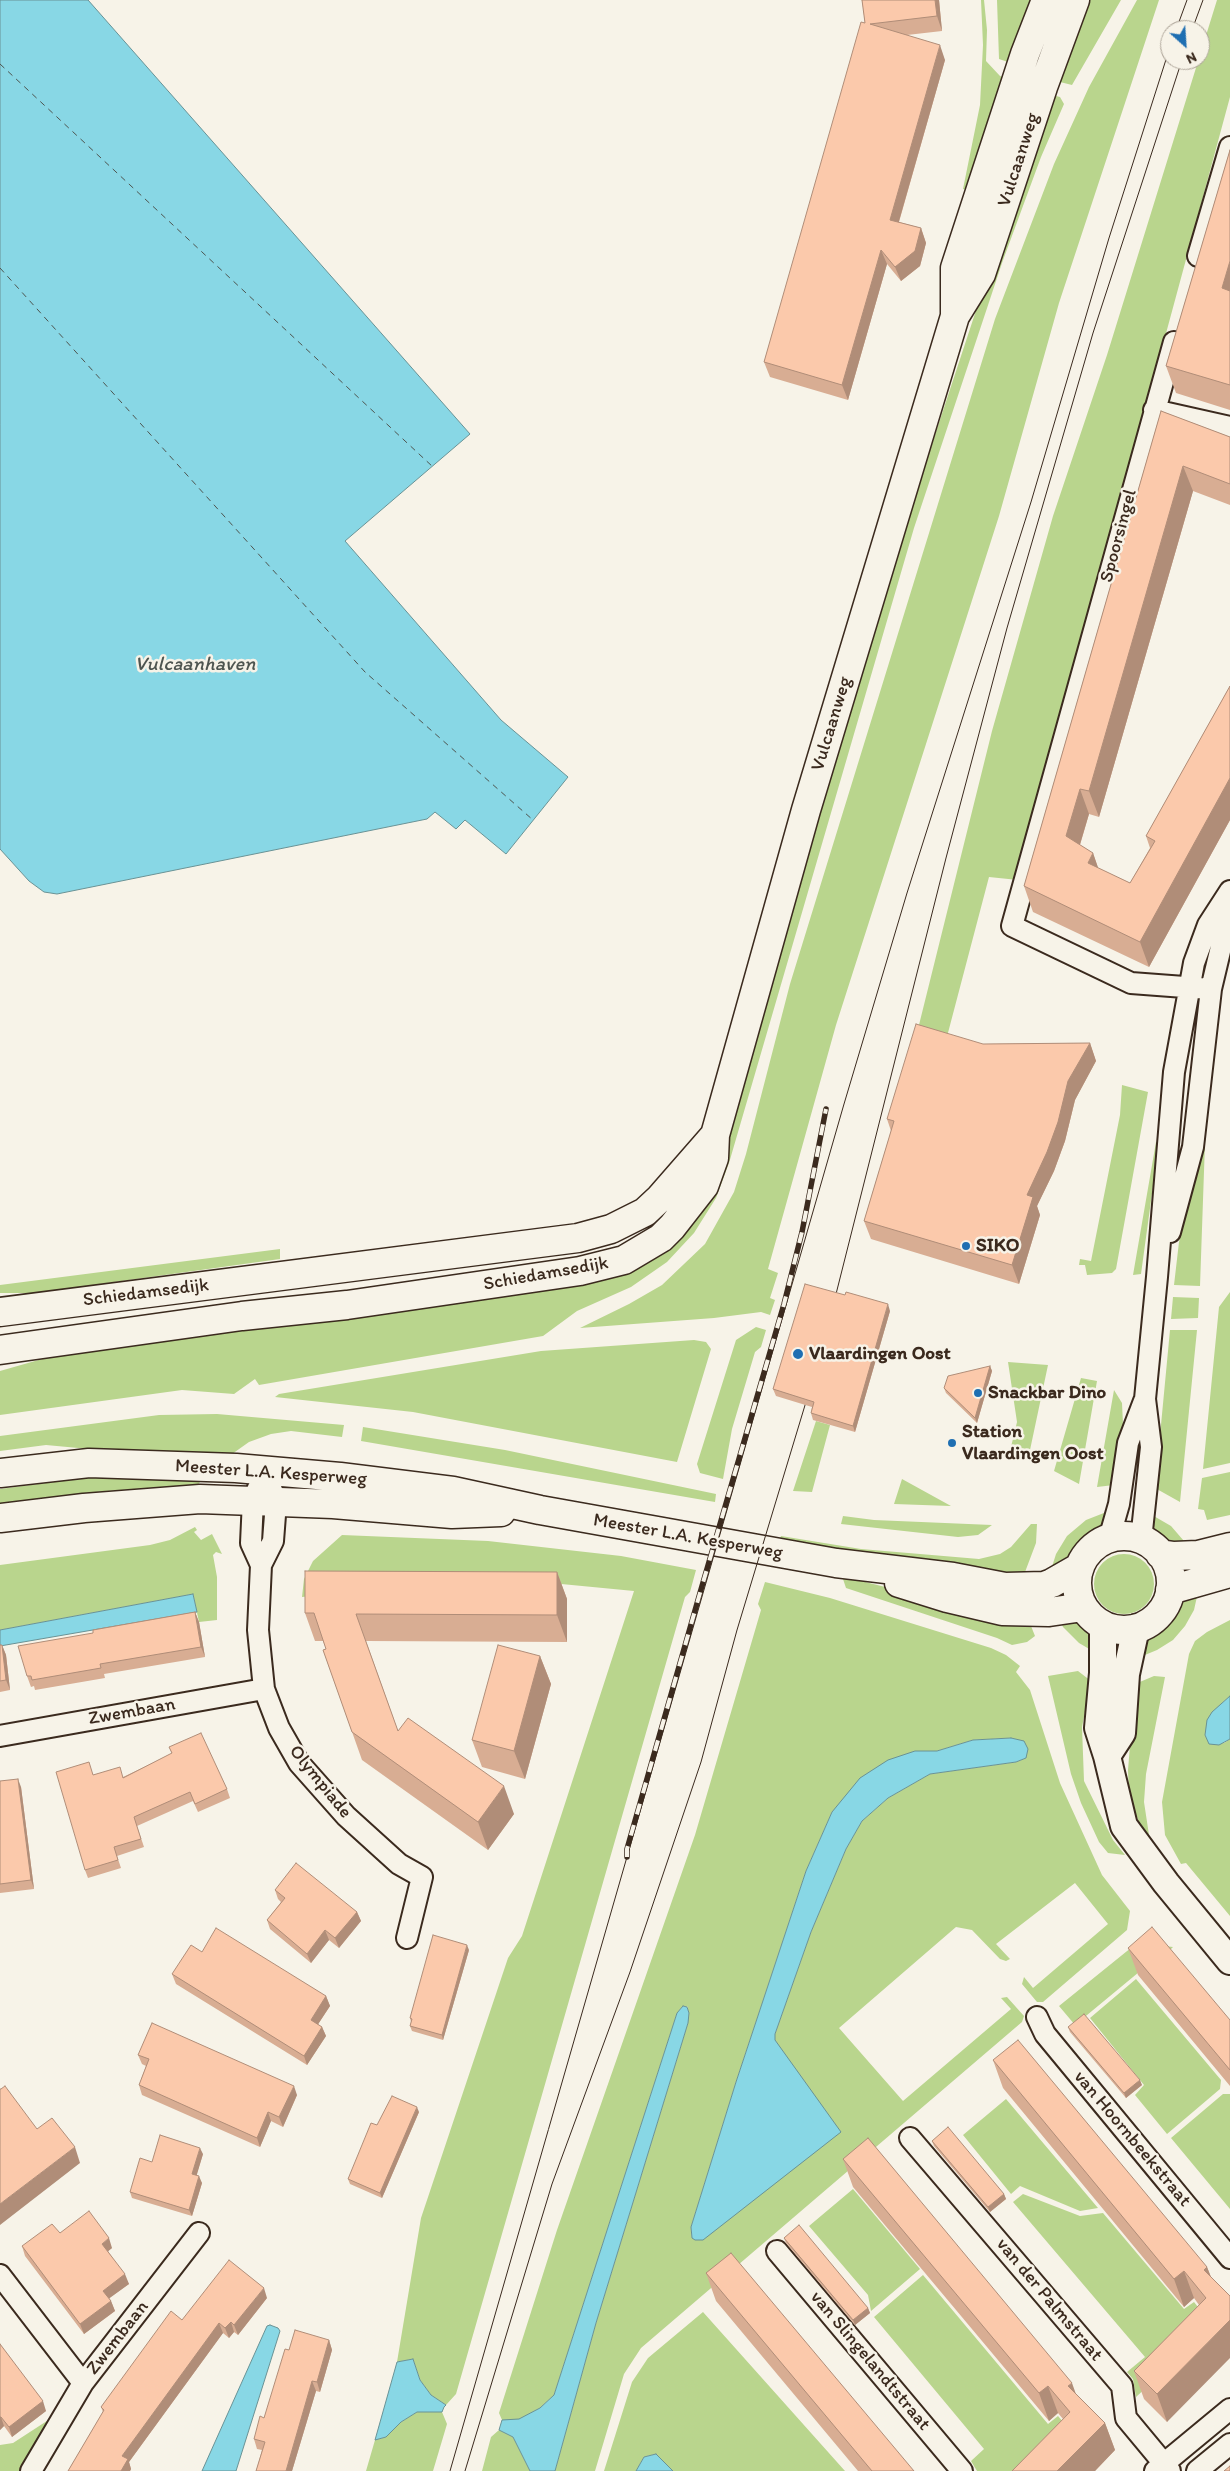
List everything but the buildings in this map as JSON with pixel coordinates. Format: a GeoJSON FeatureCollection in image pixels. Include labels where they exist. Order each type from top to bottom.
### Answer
{"type":"FeatureCollection","features":[{"type":"Feature","properties":{"kind":"main road","name":"Vulcaanweg"},"geometry":{"type":"LineString","coordinates":[[955,316],[955,268],[1025,54],[1046,0]]}},
{"type":"Feature","properties":{"kind":"main road","name":"Vulcaanweg"},"geometry":{"type":"LineString","coordinates":[[715,1135],[806,810],[955,316],[981,274],[1043,87],[1075,0]]}},
{"type":"Feature","properties":{"kind":"main road","name":"Schiedamsedijk"},"geometry":{"type":"LineString","coordinates":[[0,1312],[578,1238],[611,1229],[645,1212],[660,1198],[715,1135]]}},
{"type":"Feature","properties":{"kind":"main road","name":"Schiedamsedijk"},"geometry":{"type":"LineString","coordinates":[[0,1350],[242,1316],[347,1305],[580,1272],[624,1260],[661,1238],[704,1186],[714,1158],[715,1135]]}},
{"type":"Feature","properties":{"kind":"main road","name":"Meester L.A. Kesperweg"},"geometry":{"type":"LineString","coordinates":[[0,1473],[89,1463],[265,1470],[453,1491],[540,1510],[836,1563],[953,1577],[1004,1587],[1044,1586],[1080,1567]]}},
{"type":"Feature","properties":{"kind":"main road","name":"Meester L.A. Kesperweg"},"geometry":{"type":"LineString","coordinates":[[0,1518],[84,1508],[200,1499],[264,1501],[452,1514],[540,1510]]}},
{"type":"Feature","properties":{"kind":"main road"},"geometry":{"type":"LineString","coordinates":[[1150,1547],[1169,1571],[1170,1590],[1159,1614],[1136,1628],[1119,1630],[1103,1625],[1084,1607],[1077,1588],[1080,1567],[1091,1550],[1109,1539],[1125,1536],[1174,1556],[1198,1555],[1230,1547]]}},
{"type":"Feature","properties":{"kind":"main road","name":"Meester L.A. Kesperweg"},"geometry":{"type":"LineString","coordinates":[[836,1563],[947,1598],[1002,1611],[1049,1612],[1084,1607]]}},
{"type":"Feature","properties":{"kind":"main road"},"geometry":{"type":"LineString","coordinates":[[1170,1590],[1230,1573]]}},
{"type":"Feature","properties":{"kind":"street"},"geometry":{"type":"LineString","coordinates":[[1192,278],[1230,147]]}},
{"type":"Feature","properties":{"kind":"street","name":"Spoorsingel"},"geometry":{"type":"LineString","coordinates":[[1178,325],[1012,926],[1131,983],[1189,987]]}},
{"type":"Feature","properties":{"kind":"street"},"geometry":{"type":"LineString","coordinates":[[1154,410],[1230,427]]}},
{"type":"Feature","properties":{"kind":"street"},"geometry":{"type":"LineString","coordinates":[[1150,1547],[1151,1447],[1145,1399],[1174,1072],[1194,963],[1208,924],[1230,891]]}},
{"type":"Feature","properties":{"kind":"street"},"geometry":{"type":"LineString","coordinates":[[1157,1277],[1193,1147],[1211,988],[1230,909]]}},
{"type":"Feature","properties":{"kind":"street"},"geometry":{"type":"LineString","coordinates":[[1189,987],[1211,988]]}},
{"type":"Feature","properties":{"kind":"street"},"geometry":{"type":"LineString","coordinates":[[1174,1072],[1199,1086]]}},
{"type":"Feature","properties":{"kind":"street"},"geometry":{"type":"LineString","coordinates":[[1109,1539],[1119,1504],[1128,1443],[1145,1399]]}},
{"type":"Feature","properties":{"kind":"street","name":"Olympiade"},"geometry":{"type":"LineString","coordinates":[[265,1470],[264,1501],[251,1543],[261,1564],[258,1630],[264,1689],[279,1728],[299,1763],[346,1816],[399,1864],[422,1878],[407,1938]]}},
{"type":"Feature","properties":{"kind":"street"},"geometry":{"type":"LineString","coordinates":[[1103,1625],[1103,1673],[1098,1728],[1107,1756],[1124,1826],[1166,1883],[1230,1961]]}},
{"type":"Feature","properties":{"kind":"street"},"geometry":{"type":"LineString","coordinates":[[1107,1756],[1122,1733],[1128,1663],[1136,1628]]}},
{"type":"Feature","properties":{"kind":"street","name":"Zwembaan"},"geometry":{"type":"LineString","coordinates":[[0,1736],[264,1689]]}},
{"type":"Feature","properties":{"kind":"street","name":"van Hoornbeekstraat"},"geometry":{"type":"LineString","coordinates":[[1037,2017],[1045,2034],[1230,2258]]}},
{"type":"Feature","properties":{"kind":"street","name":"van der Palmstraat"},"geometry":{"type":"LineString","coordinates":[[910,2138],[1122,2386],[1126,2418],[1163,2469]]}},
{"type":"Feature","properties":{"kind":"street","name":"Zwembaan"},"geometry":{"type":"LineString","coordinates":[[0,2275],[84,2383],[199,2233]]}},
{"type":"Feature","properties":{"kind":"street","name":"van Slingelandtstraat"},"geometry":{"type":"LineString","coordinates":[[777,2251],[962,2471]]}},
{"type":"Feature","properties":{"kind":"street"},"geometry":{"type":"LineString","coordinates":[[31,2471],[84,2383]]}},
{"type":"Feature","properties":{"kind":"street"},"geometry":{"type":"LineString","coordinates":[[1163,2469],[1230,2409]]}},
{"type":"Feature","properties":{"kind":"street"},"geometry":{"type":"LineString","coordinates":[[1197,2471],[1230,2444]]}},
{"type":"Feature","properties":{"kind":"green space"},"geometry":{"type":"Polygon","coordinates":[[[981,0],[984,0],[987,30],[986,61],[1000,76],[1008,79],[968,190],[963,189],[980,105],[983,45],[981,0]]]}},
{"type":"Feature","properties":{"kind":"green space"},"geometry":{"type":"Polygon","coordinates":[[[997,0],[1037,0],[1014,64],[999,59],[997,0]]]}},
{"type":"Feature","properties":{"kind":"green space"},"geometry":{"type":"Polygon","coordinates":[[[1088,0],[1121,0],[1072,85],[1056,81],[1088,0]]]}},
{"type":"Feature","properties":{"kind":"green space"},"geometry":{"type":"Polygon","coordinates":[[[1137,0],[1159,0],[1059,303],[999,516],[836,1025],[768,1269],[778,1273],[770,1298],[775,1300],[770,1315],[761,1312],[714,1318],[580,1328],[629,1304],[662,1285],[705,1244],[734,1192],[746,1154],[790,984],[995,319],[1054,164],[1089,87],[1137,0]]]}},
{"type":"Feature","properties":{"kind":"green space"},"geometry":{"type":"Polygon","coordinates":[[[1217,0],[1230,0],[1230,97],[1018,880],[989,877],[944,1048],[915,1041],[992,731],[1053,516],[1107,355],[1195,70],[1210,70],[1210,23],[1217,0]]]}},
{"type":"Feature","properties":{"kind":"green space"},"geometry":{"type":"Polygon","coordinates":[[[1052,95],[1060,97],[1064,104],[1041,157],[1002,263],[914,528],[729,1163],[716,1198],[694,1233],[667,1262],[631,1287],[577,1311],[543,1336],[259,1385],[255,1379],[234,1394],[182,1390],[0,1415],[0,1371],[49,1357],[49,1355],[662,1243],[813,830],[904,529],[992,262],[1052,95]]]}},
{"type":"Feature","properties":{"kind":"green space"},"geometry":{"type":"Polygon","coordinates":[[[1122,1085],[1148,1092],[1116,1269],[1112,1273],[1087,1275],[1085,1265],[1079,1265],[1080,1259],[1091,1261],[1120,1115],[1122,1085]]]}},
{"type":"Feature","properties":{"kind":"green space"},"geometry":{"type":"Polygon","coordinates":[[[1206,1114],[1200,1286],[1174,1285],[1179,1242],[1206,1114]]]}},
{"type":"Feature","properties":{"kind":"green space"},"geometry":{"type":"Polygon","coordinates":[[[1156,1142],[1159,1142],[1141,1274],[1133,1275],[1156,1142]]]}},
{"type":"Feature","properties":{"kind":"green space"},"geometry":{"type":"Polygon","coordinates":[[[280,1249],[280,1259],[35,1293],[0,1293],[0,1285],[280,1249]]]}},
{"type":"Feature","properties":{"kind":"green space"},"geometry":{"type":"Polygon","coordinates":[[[1230,1292],[1230,1463],[1203,1469],[1219,1307],[1230,1292]]]}},
{"type":"Feature","properties":{"kind":"green space"},"geometry":{"type":"Polygon","coordinates":[[[1173,1297],[1199,1298],[1198,1318],[1171,1319],[1173,1297]]]}},
{"type":"Feature","properties":{"kind":"green space"},"geometry":{"type":"Polygon","coordinates":[[[756,1327],[766,1330],[761,1347],[755,1352],[732,1429],[723,1479],[700,1473],[697,1464],[736,1340],[756,1327]]]}},
{"type":"Feature","properties":{"kind":"green space"},"geometry":{"type":"Polygon","coordinates":[[[1170,1330],[1197,1330],[1180,1502],[1155,1488],[1170,1330]]]}},
{"type":"Feature","properties":{"kind":"green space"},"geometry":{"type":"Polygon","coordinates":[[[694,1340],[706,1342],[711,1349],[677,1462],[413,1412],[275,1397],[279,1394],[541,1351],[694,1340]]]}},
{"type":"Feature","properties":{"kind":"green space"},"geometry":{"type":"Polygon","coordinates":[[[1008,1362],[1048,1365],[1030,1450],[1011,1447],[1017,1422],[1008,1362]]]}},
{"type":"Feature","properties":{"kind":"green space"},"geometry":{"type":"Polygon","coordinates":[[[1081,1378],[1097,1381],[1079,1484],[1054,1471],[1081,1378]]]}},
{"type":"Feature","properties":{"kind":"green space"},"geometry":{"type":"Polygon","coordinates":[[[1114,1390],[1122,1403],[1123,1424],[1113,1465],[1114,1485],[1097,1487],[1114,1390]]]}},
{"type":"Feature","properties":{"kind":"green space"},"geometry":{"type":"Polygon","coordinates":[[[217,1414],[344,1425],[342,1437],[291,1431],[271,1434],[249,1442],[225,1459],[186,1458],[46,1445],[0,1451],[0,1436],[159,1415],[217,1414]]]}},
{"type":"Feature","properties":{"kind":"green space"},"geometry":{"type":"Polygon","coordinates":[[[816,1421],[830,1425],[812,1492],[793,1491],[816,1421]]]}},
{"type":"Feature","properties":{"kind":"green space"},"geometry":{"type":"Polygon","coordinates":[[[363,1427],[505,1450],[716,1494],[715,1502],[361,1441],[363,1427]]]}},
{"type":"Feature","properties":{"kind":"green space"},"geometry":{"type":"Polygon","coordinates":[[[1230,1472],[1230,1515],[1207,1520],[1204,1510],[1198,1509],[1202,1478],[1230,1472]]]}},
{"type":"Feature","properties":{"kind":"green space"},"geometry":{"type":"Polygon","coordinates":[[[92,1477],[203,1478],[197,1486],[105,1491],[0,1505],[0,1489],[92,1477]]]}},
{"type":"Feature","properties":{"kind":"green space"},"geometry":{"type":"Polygon","coordinates":[[[902,1479],[951,1506],[894,1504],[902,1479]]]}},
{"type":"Feature","properties":{"kind":"green space"},"geometry":{"type":"Polygon","coordinates":[[[1109,1511],[1102,1528],[1085,1542],[1069,1564],[1050,1573],[1056,1554],[1067,1536],[1086,1520],[1109,1511]]]}},
{"type":"Feature","properties":{"kind":"green space"},"geometry":{"type":"Polygon","coordinates":[[[1152,1515],[1171,1526],[1190,1548],[1164,1541],[1155,1531],[1152,1515]]]}},
{"type":"Feature","properties":{"kind":"green space"},"geometry":{"type":"Polygon","coordinates":[[[843,1516],[874,1520],[992,1525],[978,1535],[958,1537],[841,1524],[843,1516]]]}},
{"type":"Feature","properties":{"kind":"green space"},"geometry":{"type":"Polygon","coordinates":[[[1031,1524],[1037,1524],[1036,1543],[1022,1580],[779,1541],[781,1536],[861,1549],[979,1559],[1000,1554],[1011,1547],[1031,1524]]]}},
{"type":"Feature","properties":{"kind":"green space"},"geometry":{"type":"Polygon","coordinates":[[[195,1527],[197,1530],[194,1532],[201,1540],[212,1534],[222,1554],[216,1552],[213,1555],[217,1577],[217,1620],[199,1622],[193,1594],[0,1630],[0,1565],[150,1545],[170,1540],[195,1527]]]}},
{"type":"Feature","properties":{"kind":"green space"},"geometry":{"type":"Polygon","coordinates":[[[342,1535],[488,1541],[621,1556],[696,1570],[690,1592],[685,1597],[456,2394],[446,2405],[431,2395],[420,2380],[413,2359],[397,2362],[421,2218],[508,1958],[522,1936],[634,1591],[499,1578],[302,1597],[304,1579],[313,1561],[342,1535]]]}},
{"type":"Feature","properties":{"kind":"green space"},"geometry":{"type":"Polygon","coordinates":[[[1124,1554],[1140,1559],[1145,1563],[1149,1568],[1154,1584],[1149,1600],[1145,1605],[1140,1609],[1124,1614],[1108,1609],[1103,1605],[1099,1600],[1094,1584],[1099,1568],[1103,1563],[1108,1559],[1124,1554]]]}},
{"type":"Feature","properties":{"kind":"green space"},"geometry":{"type":"Polygon","coordinates":[[[842,1576],[1022,1622],[1031,1626],[1035,1636],[1027,1642],[1012,1645],[997,1638],[846,1588],[842,1576]]]}},
{"type":"Feature","properties":{"kind":"green space"},"geometry":{"type":"Polygon","coordinates":[[[765,1582],[830,1598],[991,1648],[1006,1655],[1020,1666],[1016,1672],[1030,1690],[1060,1783],[1102,1875],[1130,1911],[1127,1930],[1043,2002],[1037,2002],[1022,1984],[1024,1977],[1033,1988],[1108,1924],[1075,1883],[996,1944],[1010,1959],[1006,1961],[1000,1959],[972,1930],[956,1927],[839,2028],[903,2101],[1011,2009],[1001,1998],[1007,1997],[1024,2016],[1022,2022],[641,2348],[624,2374],[595,2471],[555,2471],[596,2323],[688,2023],[688,2007],[683,2006],[677,2013],[554,2395],[540,2408],[519,2420],[502,2420],[499,2413],[557,2230],[695,1835],[761,1610],[758,1604],[765,1582]],[[1011,1738],[973,1740],[937,1751],[915,1751],[832,1812],[806,1871],[736,2082],[691,2227],[692,2238],[840,2132],[774,2040],[811,1932],[846,1849],[862,1821],[888,1798],[930,1774],[1016,1762],[1026,1758],[1024,1742],[1011,1738]]]}},
{"type":"Feature","properties":{"kind":"green space"},"geometry":{"type":"Polygon","coordinates":[[[1198,1592],[1194,1610],[1185,1626],[1173,1640],[1157,1650],[1140,1657],[1140,1647],[1170,1617],[1178,1602],[1198,1592]]]}},
{"type":"Feature","properties":{"kind":"green space"},"geometry":{"type":"Polygon","coordinates":[[[1059,1618],[1079,1622],[1086,1626],[1094,1637],[1096,1653],[1079,1643],[1063,1627],[1059,1618]]]}},
{"type":"Feature","properties":{"kind":"green space"},"geometry":{"type":"Polygon","coordinates":[[[1230,1620],[1230,1696],[1220,1705],[1205,1735],[1210,1744],[1224,1743],[1230,1739],[1230,1916],[1186,1863],[1181,1864],[1165,1835],[1162,1802],[1189,1654],[1195,1641],[1207,1632],[1230,1620]]]}},
{"type":"Feature","properties":{"kind":"green space"},"geometry":{"type":"Polygon","coordinates":[[[1078,1671],[1091,1681],[1082,1727],[1084,1781],[1113,1840],[1125,1855],[1108,1853],[1099,1842],[1081,1803],[1071,1774],[1048,1676],[1078,1671]]]}},
{"type":"Feature","properties":{"kind":"green space"},"geometry":{"type":"Polygon","coordinates":[[[1154,1676],[1165,1677],[1146,1774],[1144,1802],[1149,1835],[1139,1822],[1129,1796],[1128,1770],[1135,1684],[1154,1676]]]}},
{"type":"Feature","properties":{"kind":"green space"},"geometry":{"type":"Polygon","coordinates":[[[1137,1943],[1173,1947],[1165,1955],[1162,1953],[1075,2025],[1059,2006],[1137,1943]]]}},
{"type":"Feature","properties":{"kind":"green space"},"geometry":{"type":"Polygon","coordinates":[[[1136,1979],[1221,2080],[1220,2089],[1167,2134],[1135,2095],[1144,2085],[1090,2018],[1136,1979]]]}},
{"type":"Feature","properties":{"kind":"green space"},"geometry":{"type":"Polygon","coordinates":[[[1223,2094],[1230,2094],[1230,2209],[1171,2138],[1223,2094]]]}},
{"type":"Feature","properties":{"kind":"green space"},"geometry":{"type":"Polygon","coordinates":[[[1006,2099],[1098,2208],[1080,2211],[1020,2186],[1011,2194],[963,2135],[1006,2099]]]}},
{"type":"Feature","properties":{"kind":"green space"},"geometry":{"type":"Polygon","coordinates":[[[853,2189],[920,2269],[871,2311],[868,2295],[809,2226],[853,2189]]]}},
{"type":"Feature","properties":{"kind":"green space"},"geometry":{"type":"Polygon","coordinates":[[[1023,2194],[1080,2216],[1103,2213],[1184,2309],[1194,2302],[1213,2326],[1136,2397],[1133,2379],[1127,2372],[1145,2357],[1013,2202],[1023,2194]]]}},
{"type":"Feature","properties":{"kind":"green space"},"geometry":{"type":"Polygon","coordinates":[[[923,2275],[1048,2424],[1058,2416],[1078,2439],[1047,2471],[977,2471],[971,2461],[984,2449],[874,2317],[923,2275]]]}},
{"type":"Feature","properties":{"kind":"green space"},"geometry":{"type":"Polygon","coordinates":[[[703,2312],[845,2471],[673,2471],[656,2454],[644,2457],[636,2471],[604,2471],[632,2382],[648,2358],[703,2312]]]}},
{"type":"Feature","properties":{"kind":"green space"},"geometry":{"type":"Polygon","coordinates":[[[417,2412],[442,2412],[447,2424],[433,2471],[366,2471],[375,2440],[386,2437],[401,2422],[417,2412]]]}},
{"type":"Feature","properties":{"kind":"green space"},"geometry":{"type":"Polygon","coordinates":[[[53,2417],[23,2471],[0,2471],[0,2445],[13,2443],[53,2417]]]}},
{"type":"Feature","properties":{"kind":"green space"},"geometry":{"type":"Polygon","coordinates":[[[499,2430],[513,2437],[530,2471],[482,2471],[491,2437],[499,2430]]]}},
{"type":"Feature","properties":{"kind":"water","name":"Vulcaanhaven"},"geometry":{"type":"Polygon","coordinates":[[[0,0],[88,0],[470,434],[345,541],[501,720],[568,777],[506,854],[465,820],[456,829],[435,812],[427,819],[57,894],[44,892],[29,881],[0,849],[0,0]]]}},
{"type":"Feature","properties":{"kind":"water"},"geometry":{"type":"Polygon","coordinates":[[[193,1594],[197,1612],[0,1646],[0,1630],[193,1594]]]}},
{"type":"Feature","properties":{"kind":"water"},"geometry":{"type":"Polygon","coordinates":[[[1230,1696],[1230,1739],[1219,1745],[1209,1744],[1205,1735],[1207,1720],[1212,1712],[1230,1696]]]}},
{"type":"Feature","properties":{"kind":"water"},"geometry":{"type":"Polygon","coordinates":[[[1011,1738],[1024,1741],[1028,1749],[1026,1758],[1016,1762],[930,1774],[888,1798],[862,1821],[846,1849],[811,1932],[775,2034],[775,2040],[841,2132],[703,2240],[695,2240],[692,2238],[691,2227],[736,2082],[806,1871],[832,1812],[860,1778],[888,1760],[915,1751],[937,1751],[973,1740],[1011,1738]]]}},
{"type":"Feature","properties":{"kind":"water"},"geometry":{"type":"Polygon","coordinates":[[[683,2006],[687,2007],[689,2013],[688,2023],[596,2323],[555,2471],[530,2471],[513,2437],[499,2430],[502,2420],[519,2419],[540,2408],[554,2395],[677,2013],[683,2006]]]}},
{"type":"Feature","properties":{"kind":"water"},"geometry":{"type":"Polygon","coordinates":[[[270,2325],[278,2328],[280,2331],[236,2471],[202,2471],[267,2326],[270,2325]]]}},
{"type":"Feature","properties":{"kind":"water"},"geometry":{"type":"Polygon","coordinates":[[[413,2359],[420,2380],[431,2395],[446,2405],[442,2412],[417,2412],[401,2422],[386,2437],[375,2440],[397,2362],[413,2359]]]}},
{"type":"Feature","properties":{"kind":"water"},"geometry":{"type":"Polygon","coordinates":[[[656,2454],[673,2471],[636,2471],[644,2457],[656,2454]]]}},
{"type":"Feature","properties":{"kind":"ferry route"},"geometry":{"type":"LineString","coordinates":[[0,64],[433,467]]}},
{"type":"Feature","properties":{"kind":"ferry route"},"geometry":{"type":"LineString","coordinates":[[0,268],[365,672],[533,820]]}},
{"type":"Feature","properties":{"kind":"tram line"},"geometry":{"type":"LineString","coordinates":[[1180,20],[1187,0]]}},
{"type":"Feature","properties":{"kind":"tram line"},"geometry":{"type":"LineString","coordinates":[[1196,20],[1203,0]]}},
{"type":"Feature","properties":{"kind":"tram line"},"geometry":{"type":"LineString","coordinates":[[450,2471],[844,1104],[907,893],[1031,502],[1109,238],[1163,70]]}},
{"type":"Feature","properties":{"kind":"tram line"},"geometry":{"type":"LineString","coordinates":[[833,1306],[946,858],[1007,628],[1093,333],[1179,70]]}},
{"type":"Feature","properties":{"kind":"tram line"},"geometry":{"type":"LineString","coordinates":[[465,2471],[552,2184],[630,1972],[701,1762],[737,1630],[809,1392]]}},
{"type":"Feature","properties":{"kind":"railway"},"geometry":{"type":"LineString","coordinates":[[627,1857],[627,1849],[784,1304],[802,1232],[826,1109]]}},
{"type":"Feature","properties":{"kind":"place","name":"SIKO"},"geometry":{"type":"Point","coordinates":[966,1246]}},
{"type":"Feature","properties":{"kind":"place","name":"Vlaardingen Oost"},"geometry":{"type":"Point","coordinates":[798,1354]}},
{"type":"Feature","properties":{"kind":"place","name":"Snackbar Dino"},"geometry":{"type":"Point","coordinates":[978,1393]}},
{"type":"Feature","properties":{"kind":"place","name":"Station Vlaardingen Oost"},"geometry":{"type":"Point","coordinates":[952,1443]}}]}
